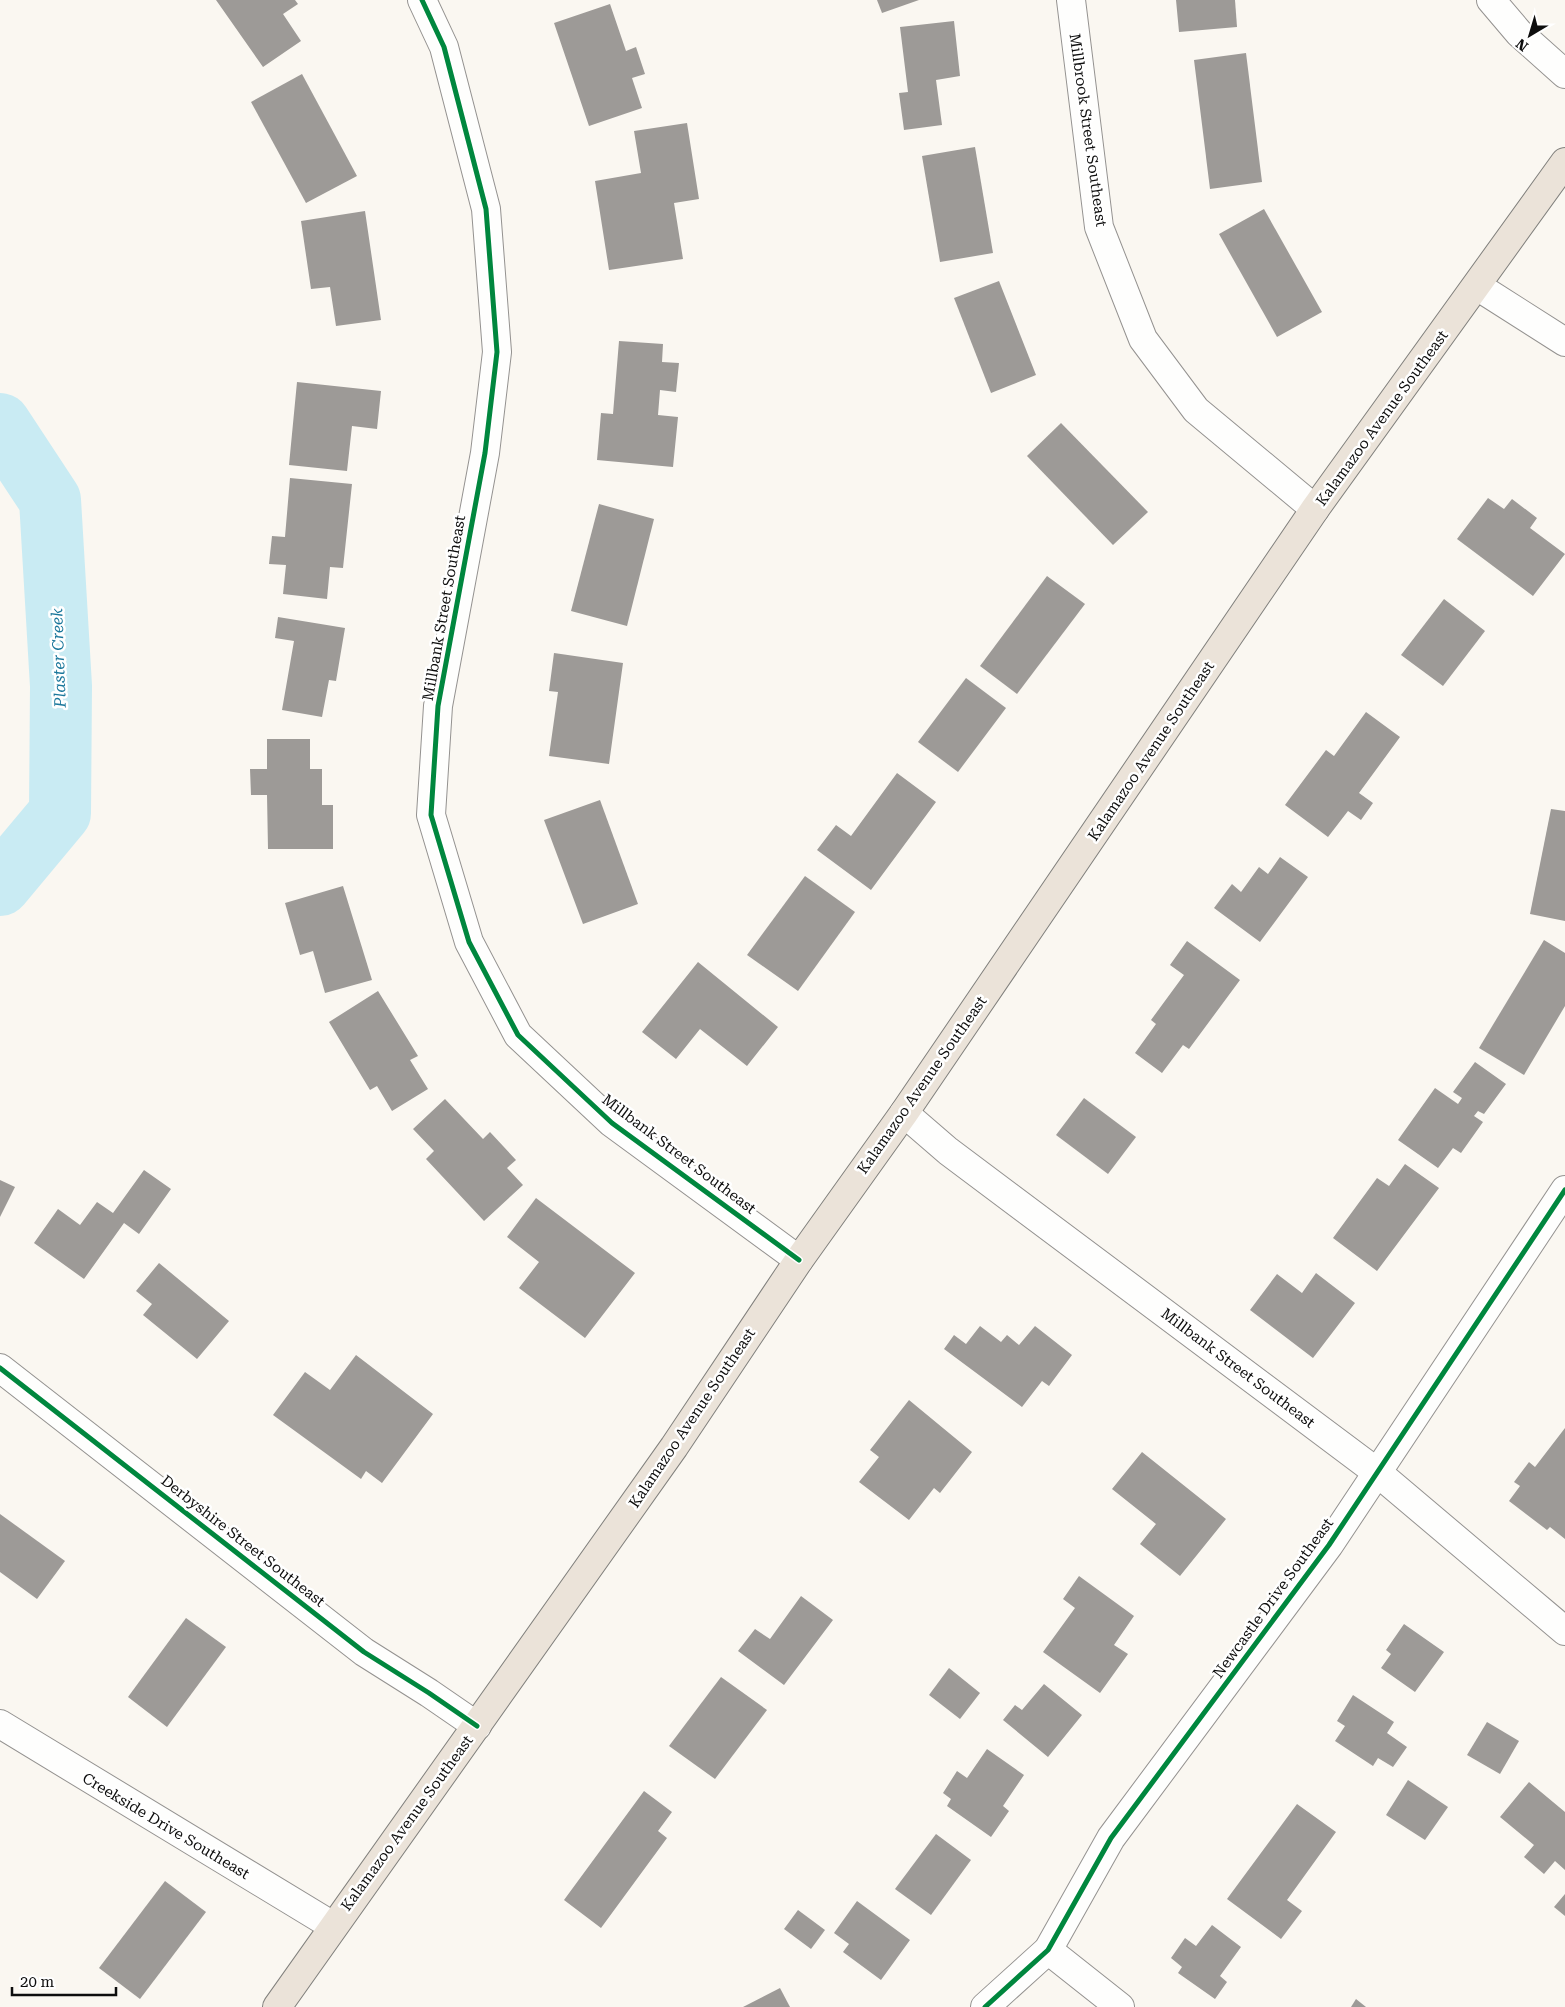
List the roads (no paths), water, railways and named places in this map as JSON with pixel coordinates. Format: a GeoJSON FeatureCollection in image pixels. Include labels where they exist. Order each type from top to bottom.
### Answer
{"type":"FeatureCollection","features":[{"type":"Feature","properties":{"kind":"main road","name":"Kalamazoo Avenue Southeast"},"geometry":{"type":"LineString","coordinates":[[277,2007],[674,1447],[799,1260],[904,1113],[1315,509],[1478,286],[1565,162]]}},
{"type":"Feature","properties":{"kind":"street","name":"Millbank Street Southeast"},"geometry":{"type":"LineString","coordinates":[[422,0],[444,47],[486,209],[497,352],[485,453],[438,706],[431,815],[452,888],[469,942],[518,1035],[612,1123],[799,1260]]}},
{"type":"Feature","properties":{"kind":"street","name":"Millbrook Street Southeast"},"geometry":{"type":"LineString","coordinates":[[1071,0],[1099,227],[1143,339],[1196,410],[1315,509]]}},
{"type":"Feature","properties":{"kind":"street"},"geometry":{"type":"LineString","coordinates":[[1491,0],[1519,33],[1565,74]]}},
{"type":"Feature","properties":{"kind":"street"},"geometry":{"type":"LineString","coordinates":[[1478,286],[1565,342]]}},
{"type":"Feature","properties":{"kind":"street","name":"Millbank Street Southeast"},"geometry":{"type":"LineString","coordinates":[[904,1113],[948,1151],[1378,1473],[1565,1631]]}},
{"type":"Feature","properties":{"kind":"street","name":"Newcastle Drive Southeast"},"geometry":{"type":"LineString","coordinates":[[985,2007],[1048,1950],[1111,1838],[1329,1545],[1565,1190]]}},
{"type":"Feature","properties":{"kind":"street","name":"Derbyshire Street Southeast"},"geometry":{"type":"LineString","coordinates":[[0,1368],[364,1652],[477,1726]]}},
{"type":"Feature","properties":{"kind":"street","name":"Creekside Drive Southeast"},"geometry":{"type":"LineString","coordinates":[[0,1724],[333,1926]]}},
{"type":"Feature","properties":{"kind":"street"},"geometry":{"type":"LineString","coordinates":[[1048,1950],[1120,2007]]}},
{"type":"Feature","properties":{"kind":"waterway","name":"Plaster Creek"},"geometry":{"type":"LineString","coordinates":[[0,424],[50,500],[61,686],[60,813],[0,885]]}}]}
